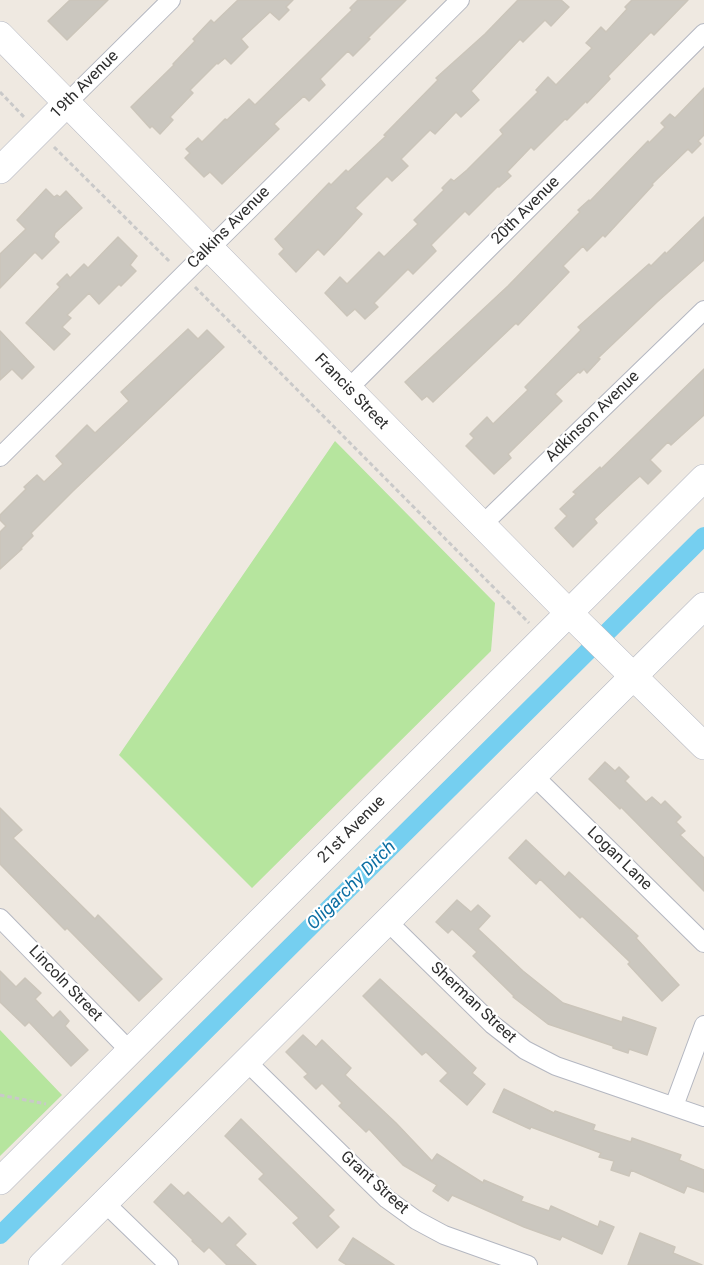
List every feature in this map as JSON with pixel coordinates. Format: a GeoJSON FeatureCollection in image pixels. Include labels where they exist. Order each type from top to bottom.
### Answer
{"type":"FeatureCollection","features":[{"type":"Feature","properties":{"kind":"street","name":"19th Avenue"},"geometry":{"type":"LineString","coordinates":[[0,170],[171,0]]}},
{"type":"Feature","properties":{"kind":"street","name":"Calkins Avenue"},"geometry":{"type":"LineString","coordinates":[[0,457],[460,0]]}},
{"type":"Feature","properties":{"kind":"street","name":"20th Avenue"},"geometry":{"type":"LineString","coordinates":[[348,389],[704,33]]}},
{"type":"Feature","properties":{"kind":"street","name":"Francis Street"},"geometry":{"type":"LineString","coordinates":[[0,35],[577,621],[704,746]]}},
{"type":"Feature","properties":{"kind":"street","name":"Adkinson Avenue"},"geometry":{"type":"LineString","coordinates":[[482,525],[704,309]]}},
{"type":"Feature","properties":{"kind":"street","name":"21st Avenue"},"geometry":{"type":"LineString","coordinates":[[0,1180],[130,1051],[577,621],[704,478]]}},
{"type":"Feature","properties":{"kind":"street"},"geometry":{"type":"LineString","coordinates":[[42,1265],[704,606]]}},
{"type":"Feature","properties":{"kind":"street","name":"Logan Lane"},"geometry":{"type":"LineString","coordinates":[[534,776],[704,943]]}},
{"type":"Feature","properties":{"kind":"street","name":"Lincoln Street"},"geometry":{"type":"LineString","coordinates":[[0,918],[130,1051]]}},
{"type":"Feature","properties":{"kind":"street","name":"Sherman Street"},"geometry":{"type":"LineString","coordinates":[[388,922],[493,1025],[525,1050],[556,1066],[704,1117]]}},
{"type":"Feature","properties":{"kind":"street"},"geometry":{"type":"LineString","coordinates":[[674,1106],[704,1025]]}},
{"type":"Feature","properties":{"kind":"street","name":"Grant Street"},"geometry":{"type":"LineString","coordinates":[[247,1062],[387,1199],[416,1220],[444,1235],[528,1265]]}},
{"type":"Feature","properties":{"kind":"street"},"geometry":{"type":"LineString","coordinates":[[105,1203],[169,1265]]}},
{"type":"Feature","properties":{"kind":"path"},"geometry":{"type":"LineString","coordinates":[[0,92],[534,628]]}},
{"type":"Feature","properties":{"kind":"path"},"geometry":{"type":"LineString","coordinates":[[0,1095],[51,1105]]}},
{"type":"Feature","properties":{"kind":"green space"},"geometry":{"type":"Polygon","coordinates":[[[335,441],[495,603],[491,651],[252,888],[119,755],[335,441]]]}},
{"type":"Feature","properties":{"kind":"green space"},"geometry":{"type":"Polygon","coordinates":[[[0,1030],[62,1095],[0,1156],[0,1030]]]}},
{"type":"Feature","properties":{"kind":"building"},"geometry":{"type":"Polygon","coordinates":[[[70,0],[108,0],[67,40],[48,21],[70,0]]]}},
{"type":"Feature","properties":{"kind":"building"},"geometry":{"type":"Polygon","coordinates":[[[238,0],[293,0],[286,7],[289,10],[279,20],[270,12],[241,39],[248,47],[231,64],[225,58],[217,63],[190,90],[193,93],[170,117],[173,120],[160,134],[152,126],[150,128],[131,107],[174,65],[195,41],[193,39],[211,20],[214,23],[238,0]]]}},
{"type":"Feature","properties":{"kind":"building"},"geometry":{"type":"Polygon","coordinates":[[[358,0],[406,0],[353,56],[348,51],[320,79],[325,85],[309,101],[304,96],[274,124],[279,129],[222,184],[210,172],[204,177],[185,158],[190,153],[186,149],[198,138],[202,142],[249,99],[255,105],[352,10],[350,8],[358,0]]]}},
{"type":"Feature","properties":{"kind":"building"},"geometry":{"type":"Polygon","coordinates":[[[518,0],[561,0],[569,7],[551,26],[545,20],[523,42],[520,39],[471,91],[479,100],[461,117],[456,112],[435,134],[430,130],[401,159],[408,166],[392,181],[387,176],[355,208],[362,214],[324,255],[318,249],[296,272],[279,254],[284,249],[275,239],[329,183],[331,185],[346,170],[348,172],[386,136],[384,135],[438,80],[436,78],[485,34],[518,0]]]}},
{"type":"Feature","properties":{"kind":"building"},"geometry":{"type":"Polygon","coordinates":[[[632,0],[688,0],[654,35],[651,32],[608,76],[610,79],[587,103],[586,101],[567,120],[565,119],[534,150],[531,147],[507,172],[511,176],[469,215],[465,211],[431,245],[436,251],[413,274],[408,269],[374,303],[378,307],[365,319],[355,309],[347,316],[325,293],[340,277],[347,284],[379,252],[384,257],[418,224],[414,220],[444,190],[442,188],[451,179],[454,181],[467,170],[503,134],[500,130],[538,92],[536,90],[548,77],[556,85],[592,48],[586,43],[601,27],[606,32],[632,0]]]}},
{"type":"Feature","properties":{"kind":"building"},"geometry":{"type":"Polygon","coordinates":[[[704,88],[704,135],[698,141],[701,144],[692,153],[688,149],[652,184],[605,237],[603,235],[587,251],[583,246],[563,266],[569,272],[518,325],[516,323],[433,402],[427,396],[422,400],[405,382],[508,286],[580,212],[578,210],[665,127],[661,123],[670,114],[675,118],[704,88]]]}},
{"type":"Feature","properties":{"kind":"building"},"geometry":{"type":"Polygon","coordinates":[[[46,189],[54,197],[57,195],[60,197],[66,191],[82,208],[55,233],[54,237],[59,242],[42,259],[35,252],[0,288],[0,254],[26,229],[17,220],[46,189]]]}},
{"type":"Feature","properties":{"kind":"building"},"geometry":{"type":"Polygon","coordinates":[[[704,217],[704,260],[598,358],[600,359],[587,373],[584,369],[578,372],[555,394],[562,401],[508,454],[511,458],[494,474],[466,446],[474,438],[470,434],[487,417],[493,424],[528,390],[525,387],[581,330],[578,327],[649,264],[651,266],[665,252],[666,254],[704,217]]]}},
{"type":"Feature","properties":{"kind":"building"},"geometry":{"type":"Polygon","coordinates":[[[118,237],[137,256],[130,265],[136,271],[99,304],[89,293],[67,315],[71,318],[62,327],[70,334],[54,350],[26,323],[60,287],[57,284],[67,274],[70,278],[84,264],[88,268],[118,237]]]}},
{"type":"Feature","properties":{"kind":"building"},"geometry":{"type":"Polygon","coordinates":[[[188,329],[198,339],[207,330],[224,347],[73,491],[31,533],[33,536],[22,549],[0,569],[0,532],[6,526],[0,520],[0,515],[37,475],[44,482],[63,464],[56,456],[87,425],[95,433],[129,401],[121,392],[188,329]]]}},
{"type":"Feature","properties":{"kind":"building"},"geometry":{"type":"Polygon","coordinates":[[[0,331],[34,367],[22,379],[12,369],[0,380],[0,331]]]}},
{"type":"Feature","properties":{"kind":"building"},"geometry":{"type":"Polygon","coordinates":[[[704,369],[704,415],[671,445],[668,442],[650,460],[661,471],[648,484],[640,476],[594,519],[597,523],[573,547],[555,528],[567,516],[560,509],[576,494],[573,492],[600,467],[601,469],[704,369]]]}},
{"type":"Feature","properties":{"kind":"building"},"geometry":{"type":"Polygon","coordinates":[[[605,762],[615,771],[619,767],[629,777],[625,781],[646,802],[652,797],[661,805],[665,801],[681,817],[676,822],[685,831],[680,835],[704,858],[704,891],[621,807],[620,809],[589,779],[605,762]]]}},
{"type":"Feature","properties":{"kind":"building"},"geometry":{"type":"Polygon","coordinates":[[[0,808],[22,830],[13,838],[95,919],[98,915],[162,979],[139,1001],[0,864],[0,808]]]}},
{"type":"Feature","properties":{"kind":"building"},"geometry":{"type":"Polygon","coordinates":[[[526,840],[565,877],[569,872],[638,936],[636,938],[679,985],[662,1001],[628,964],[630,962],[582,916],[580,918],[540,879],[536,884],[509,858],[526,840]]]}},
{"type":"Feature","properties":{"kind":"building"},"geometry":{"type":"Polygon","coordinates":[[[457,900],[471,912],[478,905],[490,916],[478,929],[523,971],[563,1003],[622,1022],[623,1017],[656,1028],[647,1055],[629,1049],[628,1053],[548,1024],[513,997],[473,956],[477,952],[452,929],[448,933],[436,922],[457,900]]]}},
{"type":"Feature","properties":{"kind":"building"},"geometry":{"type":"Polygon","coordinates":[[[0,971],[16,987],[25,978],[41,993],[35,999],[53,1018],[60,1011],[69,1021],[65,1026],[88,1050],[71,1066],[29,1022],[25,1026],[0,1002],[0,971]]]}},
{"type":"Feature","properties":{"kind":"building"},"geometry":{"type":"Polygon","coordinates":[[[380,979],[476,1068],[472,1073],[485,1084],[467,1105],[440,1081],[448,1073],[426,1052],[422,1055],[363,996],[380,979]]]}},
{"type":"Feature","properties":{"kind":"building"},"geometry":{"type":"Polygon","coordinates":[[[303,1035],[316,1047],[322,1040],[351,1068],[345,1075],[432,1161],[437,1154],[483,1183],[484,1180],[523,1197],[521,1201],[549,1211],[551,1206],[598,1227],[600,1221],[614,1227],[602,1254],[562,1236],[560,1240],[524,1227],[452,1195],[448,1201],[433,1191],[437,1185],[403,1165],[369,1129],[366,1132],[339,1106],[342,1103],[322,1083],[316,1089],[304,1077],[308,1074],[286,1052],[303,1035]]]}},
{"type":"Feature","properties":{"kind":"building"},"geometry":{"type":"Polygon","coordinates":[[[504,1089],[554,1113],[555,1111],[595,1125],[593,1130],[631,1142],[632,1138],[681,1155],[679,1160],[704,1170],[704,1192],[687,1186],[684,1193],[631,1170],[629,1176],[611,1170],[614,1161],[599,1157],[601,1153],[531,1127],[530,1129],[493,1112],[504,1089]]]}},
{"type":"Feature","properties":{"kind":"building"},"geometry":{"type":"Polygon","coordinates":[[[241,1119],[334,1210],[328,1216],[339,1227],[317,1248],[293,1223],[299,1218],[259,1179],[264,1174],[225,1136],[241,1119]]]}},
{"type":"Feature","properties":{"kind":"building"},"geometry":{"type":"Polygon","coordinates":[[[171,1184],[184,1196],[188,1192],[222,1224],[229,1217],[246,1234],[235,1245],[256,1265],[227,1265],[209,1247],[204,1252],[192,1241],[154,1202],[171,1184]]]}},
{"type":"Feature","properties":{"kind":"building"},"geometry":{"type":"Polygon","coordinates":[[[640,1233],[675,1247],[673,1253],[702,1265],[628,1265],[640,1233]]]}},
{"type":"Feature","properties":{"kind":"building"},"geometry":{"type":"Polygon","coordinates":[[[353,1238],[394,1265],[347,1265],[339,1260],[353,1238]]]}},
{"type":"Feature","properties":{"kind":"waterway","name":"Oligarchy Ditch"},"geometry":{"type":"LineString","coordinates":[[0,1235],[704,536]]}}]}
